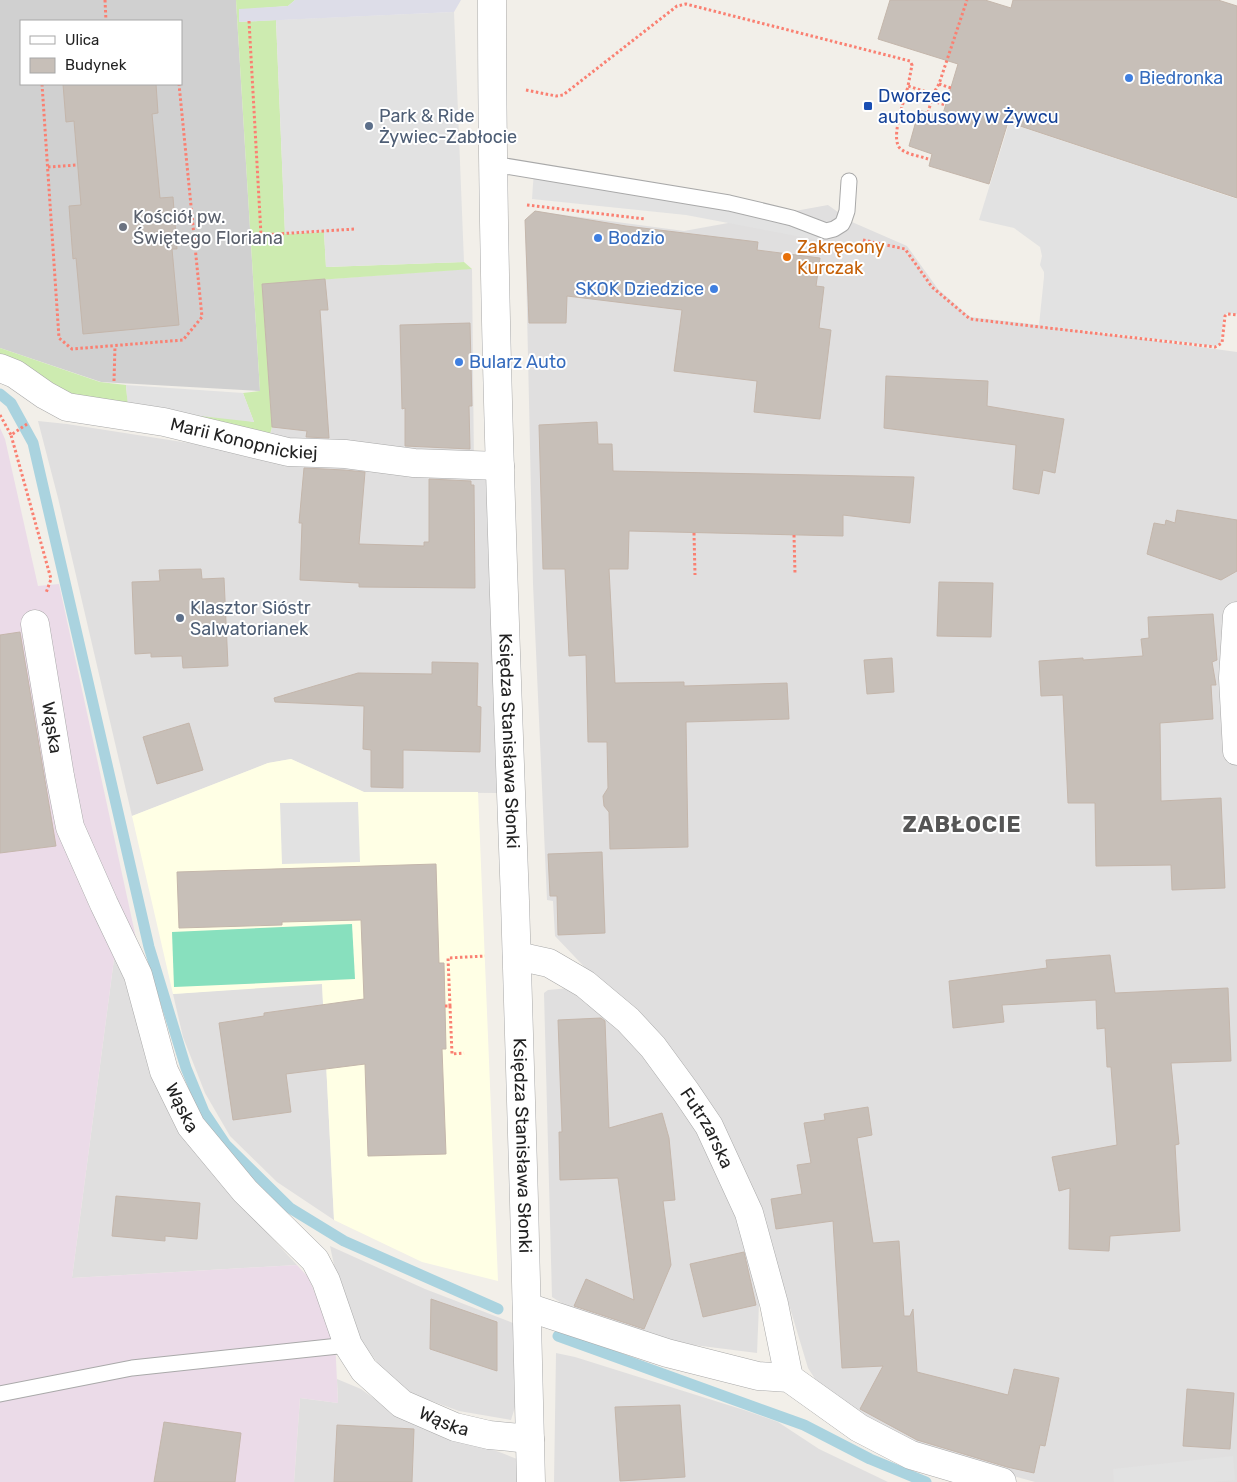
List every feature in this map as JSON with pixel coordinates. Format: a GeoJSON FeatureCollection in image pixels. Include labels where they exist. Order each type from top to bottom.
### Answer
{"type":"FeatureCollection","features":[{"type":"Feature","properties":{"kind":"street","name":"Księdza Stanisława Słonki"},"geometry":{"type":"LineString","coordinates":[[492,0],[492,121],[500,466],[503,956],[527,1307],[532,1482]]}},
{"type":"Feature","properties":{"kind":"street","name":"Marii Konopnickiej"},"geometry":{"type":"LineString","coordinates":[[0,368],[15,374],[45,395],[67,406],[164,422],[288,452],[345,454],[414,463],[500,466]]}},
{"type":"Feature","properties":{"kind":"street"},"geometry":{"type":"LineString","coordinates":[[1237,616],[1233,678],[1237,751]]}},
{"type":"Feature","properties":{"kind":"street","name":"Wąska"},"geometry":{"type":"LineString","coordinates":[[35,624],[70,827],[138,975],[164,1071],[191,1126],[245,1191],[314,1260],[326,1281],[348,1346],[364,1370],[402,1404],[455,1427],[489,1435],[530,1439]]}},
{"type":"Feature","properties":{"kind":"street","name":"Futrzarska"},"geometry":{"type":"LineString","coordinates":[[503,956],[549,963],[592,990],[628,1020],[653,1047],[691,1098],[709,1126],[749,1213],[774,1304],[789,1378]]}},
{"type":"Feature","properties":{"kind":"street"},"geometry":{"type":"LineString","coordinates":[[527,1307],[667,1353],[758,1376],[789,1378],[858,1428],[911,1455],[1002,1482]]}},
{"type":"Feature","properties":{"kind":"lane"},"geometry":{"type":"LineString","coordinates":[[493,164],[729,203],[792,218],[826,231],[834,229],[842,224],[844,220],[847,211],[849,181]]}},
{"type":"Feature","properties":{"kind":"lane"},"geometry":{"type":"LineString","coordinates":[[0,1394],[132,1368],[348,1346]]}},
{"type":"Feature","properties":{"kind":"path"},"geometry":{"type":"LineString","coordinates":[[105,0],[106,20]]}},
{"type":"Feature","properties":{"kind":"path"},"geometry":{"type":"LineString","coordinates":[[928,113],[967,0]]}},
{"type":"Feature","properties":{"kind":"path"},"geometry":{"type":"LineString","coordinates":[[520,89],[556,96],[563,94],[677,6],[686,4],[910,61],[912,65],[896,131],[896,142],[902,150],[928,158]]}},
{"type":"Feature","properties":{"kind":"path"},"geometry":{"type":"LineString","coordinates":[[249,21],[261,235],[355,229]]}},
{"type":"Feature","properties":{"kind":"path"},"geometry":{"type":"LineString","coordinates":[[939,84],[951,88]]}},
{"type":"Feature","properties":{"kind":"path"},"geometry":{"type":"LineString","coordinates":[[42,85],[60,338],[72,349],[183,340],[202,317],[179,85]]}},
{"type":"Feature","properties":{"kind":"path"},"geometry":{"type":"LineString","coordinates":[[908,86],[933,94]]}},
{"type":"Feature","properties":{"kind":"path"},"geometry":{"type":"LineString","coordinates":[[932,101],[946,105]]}},
{"type":"Feature","properties":{"kind":"path"},"geometry":{"type":"LineString","coordinates":[[48,167],[78,165]]}},
{"type":"Feature","properties":{"kind":"path"},"geometry":{"type":"LineString","coordinates":[[521,204],[648,219]]}},
{"type":"Feature","properties":{"kind":"path"},"geometry":{"type":"LineString","coordinates":[[854,239],[905,249],[932,287],[970,320],[1215,347],[1222,343],[1225,316],[1228,314],[1237,315]]}},
{"type":"Feature","properties":{"kind":"path"},"geometry":{"type":"LineString","coordinates":[[114,383],[115,346]]}},
{"type":"Feature","properties":{"kind":"path"},"geometry":{"type":"LineString","coordinates":[[0,415],[11,434],[50,579],[35,624]]}},
{"type":"Feature","properties":{"kind":"path"},"geometry":{"type":"LineString","coordinates":[[11,434],[30,422]]}},
{"type":"Feature","properties":{"kind":"path"},"geometry":{"type":"LineString","coordinates":[[694,533],[695,575]]}},
{"type":"Feature","properties":{"kind":"path"},"geometry":{"type":"LineString","coordinates":[[794,535],[794,574]]}},
{"type":"Feature","properties":{"kind":"path"},"geometry":{"type":"LineString","coordinates":[[464,1053],[452,1054],[448,958],[503,956]]}},
{"type":"Feature","properties":{"kind":"path"},"geometry":{"type":"LineString","coordinates":[[445,1006],[450,1006],[450,1003]]}},
{"type":"Feature","properties":{"kind":"shaded area"},"geometry":{"type":"Polygon","coordinates":[[[0,0],[236,0],[260,391],[101,382],[0,348],[0,0]]]}},
{"type":"Feature","properties":{"kind":"shaded area"},"geometry":{"type":"Polygon","coordinates":[[[295,0],[461,0],[454,12],[239,22],[239,9],[288,6],[295,0]]]}},
{"type":"Feature","properties":{"kind":"shaded area","name":"Park & Ride Żywiec-Zabłocie"},"geometry":{"type":"Polygon","coordinates":[[[454,12],[464,262],[326,267],[324,232],[285,234],[276,20],[454,12]]]}},
{"type":"Feature","properties":{"kind":"shaded area"},"geometry":{"type":"Polygon","coordinates":[[[1009,123],[1237,199],[1237,314],[1228,313],[1224,315],[1218,345],[1039,325],[1044,277],[1044,272],[1040,265],[1042,256],[1040,247],[1014,228],[979,220],[1009,123]]]}},
{"type":"Feature","properties":{"kind":"shaded area"},"geometry":{"type":"Polygon","coordinates":[[[534,170],[680,195],[826,231],[823,241],[686,215],[532,199],[534,170]]]}},
{"type":"Feature","properties":{"kind":"shaded area"},"geometry":{"type":"Polygon","coordinates":[[[828,205],[852,222],[907,246],[938,289],[970,317],[1237,352],[1237,1482],[1035,1482],[973,1465],[926,1449],[853,1412],[817,1382],[808,1368],[787,1298],[762,1228],[593,976],[555,936],[553,901],[547,900],[533,584],[525,220],[535,211],[684,231],[828,205]]]}},
{"type":"Feature","properties":{"kind":"shaded area"},"geometry":{"type":"Polygon","coordinates":[[[472,269],[474,469],[487,466],[497,793],[364,792],[291,759],[268,763],[132,816],[58,498],[38,421],[266,455],[272,427],[262,284],[472,269]]]}},
{"type":"Feature","properties":{"kind":"shaded area"},"geometry":{"type":"Polygon","coordinates":[[[126,385],[243,393],[254,422],[128,408],[126,385]]]}},
{"type":"Feature","properties":{"kind":"shaded area"},"geometry":{"type":"Polygon","coordinates":[[[0,428],[5,439],[38,586],[59,584],[141,961],[126,964],[114,959],[72,1278],[297,1265],[308,1277],[335,1339],[338,1403],[300,1398],[294,1482],[0,1482],[0,428]]]}},
{"type":"Feature","properties":{"kind":"shaded area"},"geometry":{"type":"Polygon","coordinates":[[[291,759],[364,792],[478,792],[498,1281],[422,1262],[334,1220],[322,984],[173,994],[132,816],[268,763],[291,759]]]}},
{"type":"Feature","properties":{"kind":"shaded area"},"geometry":{"type":"Polygon","coordinates":[[[358,802],[360,862],[282,864],[280,803],[358,802]]]}},
{"type":"Feature","properties":{"kind":"shaded area"},"geometry":{"type":"Polygon","coordinates":[[[114,959],[126,964],[139,1030],[152,1077],[182,1134],[245,1209],[297,1265],[72,1278],[114,959]]]}},
{"type":"Feature","properties":{"kind":"shaded area"},"geometry":{"type":"Polygon","coordinates":[[[322,983],[334,1220],[277,1182],[230,1136],[205,1093],[183,1037],[173,994],[322,983]]]}},
{"type":"Feature","properties":{"kind":"shaded area"},"geometry":{"type":"Polygon","coordinates":[[[569,988],[615,1018],[698,1127],[744,1233],[759,1304],[757,1353],[654,1340],[568,1307],[552,1297],[544,993],[548,990],[569,988]]]}},
{"type":"Feature","properties":{"kind":"shaded area"},"geometry":{"type":"Polygon","coordinates":[[[330,1246],[425,1289],[513,1323],[515,1407],[511,1420],[459,1411],[412,1394],[388,1377],[354,1331],[344,1312],[330,1246]]]}},
{"type":"Feature","properties":{"kind":"shaded area"},"geometry":{"type":"Polygon","coordinates":[[[556,1353],[575,1357],[778,1422],[819,1449],[888,1482],[554,1482],[556,1353]]]}},
{"type":"Feature","properties":{"kind":"shaded area"},"geometry":{"type":"Polygon","coordinates":[[[337,1379],[361,1389],[390,1410],[443,1433],[522,1461],[522,1482],[294,1482],[300,1398],[338,1403],[337,1379]]]}},
{"type":"Feature","properties":{"kind":"shaded area"},"geometry":{"type":"Polygon","coordinates":[[[1233,1456],[1235,1480],[1211,1482],[1114,1482],[1113,1469],[1233,1456]]]}},
{"type":"Feature","properties":{"kind":"green space"},"geometry":{"type":"Polygon","coordinates":[[[236,0],[295,0],[288,6],[239,10],[240,22],[276,20],[285,234],[324,232],[326,267],[464,262],[472,269],[262,284],[272,427],[267,446],[113,415],[0,368],[0,348],[100,382],[126,385],[127,396],[254,422],[243,393],[260,391],[236,0]]]}},
{"type":"Feature","properties":{"kind":"green space"},"geometry":{"type":"Polygon","coordinates":[[[352,924],[355,979],[174,987],[172,932],[352,924]]]}},
{"type":"Feature","properties":{"kind":"building","name":"Biedronka"},"geometry":{"type":"Polygon","coordinates":[[[890,0],[985,0],[1011,8],[1013,0],[1218,0],[1237,6],[1237,198],[1008,122],[989,184],[929,166],[932,154],[909,146],[919,110],[942,117],[958,64],[878,39],[890,0]]]}},
{"type":"Feature","properties":{"kind":"building","name":"Kościół pw. Świętego Floriana"},"geometry":{"type":"Polygon","coordinates":[[[63,85],[156,85],[158,113],[152,114],[160,198],[173,197],[177,249],[172,249],[179,325],[83,334],[76,258],[73,259],[69,206],[81,205],[74,121],[66,122],[63,85]]]}},
{"type":"Feature","properties":{"kind":"building"},"geometry":{"type":"Polygon","coordinates":[[[535,211],[626,226],[758,242],[757,250],[820,258],[816,286],[824,287],[819,328],[831,330],[820,419],[754,412],[757,381],[674,371],[682,310],[567,296],[566,323],[529,323],[525,220],[535,211]]]}},
{"type":"Feature","properties":{"kind":"building"},"geometry":{"type":"Polygon","coordinates":[[[325,279],[328,310],[320,310],[329,438],[306,437],[307,431],[272,427],[262,284],[325,279]]]}},
{"type":"Feature","properties":{"kind":"building"},"geometry":{"type":"Polygon","coordinates":[[[470,323],[472,406],[469,406],[470,449],[405,446],[405,408],[402,409],[400,325],[470,323]]]}},
{"type":"Feature","properties":{"kind":"building"},"geometry":{"type":"Polygon","coordinates":[[[886,376],[988,381],[987,406],[1064,419],[1055,473],[1043,470],[1039,494],[1013,489],[1016,445],[884,428],[886,376]]]}},
{"type":"Feature","properties":{"kind":"building"},"geometry":{"type":"Polygon","coordinates":[[[597,422],[598,444],[612,444],[613,471],[914,477],[910,523],[843,515],[843,536],[629,531],[628,569],[609,569],[615,683],[684,682],[684,686],[787,683],[789,719],[686,722],[688,847],[610,849],[609,812],[604,806],[603,796],[608,788],[607,742],[588,742],[586,655],[569,656],[565,569],[543,569],[539,425],[597,422]]]}},
{"type":"Feature","properties":{"kind":"building"},"geometry":{"type":"Polygon","coordinates":[[[304,468],[365,472],[359,544],[424,546],[424,542],[429,542],[429,479],[471,481],[471,485],[474,485],[475,588],[359,587],[359,583],[300,580],[302,523],[299,523],[304,468]]]}},
{"type":"Feature","properties":{"kind":"building"},"geometry":{"type":"Polygon","coordinates":[[[1177,510],[1237,520],[1237,571],[1221,580],[1147,554],[1154,523],[1165,525],[1166,520],[1175,523],[1177,510]]]}},
{"type":"Feature","properties":{"kind":"building","name":"Klasztor Sióstr Salwatorianek"},"geometry":{"type":"Polygon","coordinates":[[[201,569],[202,579],[224,578],[228,666],[183,668],[182,656],[151,657],[151,653],[135,654],[132,582],[160,581],[159,570],[201,569]]]}},
{"type":"Feature","properties":{"kind":"building"},"geometry":{"type":"Polygon","coordinates":[[[939,582],[993,583],[991,637],[937,636],[939,582]]]}},
{"type":"Feature","properties":{"kind":"building"},"geometry":{"type":"Polygon","coordinates":[[[1213,614],[1217,660],[1212,662],[1216,685],[1211,685],[1213,719],[1160,723],[1161,801],[1221,798],[1225,888],[1172,890],[1171,865],[1096,866],[1095,803],[1068,803],[1063,695],[1041,696],[1039,661],[1143,656],[1141,639],[1149,638],[1148,617],[1213,614]]]}},
{"type":"Feature","properties":{"kind":"building"},"geometry":{"type":"Polygon","coordinates":[[[20,632],[56,846],[0,853],[0,635],[20,632]]]}},
{"type":"Feature","properties":{"kind":"building"},"geometry":{"type":"Polygon","coordinates":[[[892,658],[894,692],[867,694],[864,660],[892,658]]]}},
{"type":"Feature","properties":{"kind":"building"},"geometry":{"type":"Polygon","coordinates":[[[432,662],[478,663],[477,706],[481,707],[480,752],[403,750],[403,788],[371,787],[371,750],[363,749],[364,706],[275,702],[274,698],[358,673],[432,674],[432,662]]]}},
{"type":"Feature","properties":{"kind":"building"},"geometry":{"type":"Polygon","coordinates":[[[189,723],[203,770],[157,784],[143,737],[189,723]]]}},
{"type":"Feature","properties":{"kind":"building"},"geometry":{"type":"Polygon","coordinates":[[[602,852],[605,933],[558,935],[557,896],[550,896],[548,854],[602,852]]]}},
{"type":"Feature","properties":{"kind":"building"},"geometry":{"type":"Polygon","coordinates":[[[436,864],[439,963],[444,963],[446,1049],[442,1049],[446,1154],[368,1156],[365,1064],[286,1074],[291,1112],[233,1120],[219,1023],[264,1016],[264,1013],[364,999],[361,920],[282,922],[282,925],[179,928],[177,872],[436,864]]]}},
{"type":"Feature","properties":{"kind":"building"},"geometry":{"type":"Polygon","coordinates":[[[1110,955],[1115,993],[1228,988],[1231,1061],[1171,1063],[1179,1144],[1175,1145],[1180,1231],[1110,1236],[1109,1251],[1069,1249],[1070,1188],[1059,1191],[1052,1157],[1117,1145],[1111,1067],[1107,1067],[1105,1028],[1097,1029],[1096,1000],[1002,1005],[1004,1022],[953,1028],[949,981],[1047,968],[1046,960],[1110,955]]]}},
{"type":"Feature","properties":{"kind":"building"},"geometry":{"type":"Polygon","coordinates":[[[601,1018],[605,1021],[609,1128],[662,1113],[669,1138],[675,1200],[663,1201],[671,1265],[644,1329],[574,1306],[586,1279],[634,1300],[618,1178],[560,1180],[559,1132],[562,1132],[558,1020],[601,1018]]]}},
{"type":"Feature","properties":{"kind":"building"},"geometry":{"type":"Polygon","coordinates":[[[868,1107],[872,1135],[857,1138],[873,1243],[899,1241],[904,1316],[910,1316],[913,1309],[917,1372],[1008,1395],[1014,1369],[1059,1378],[1045,1446],[1040,1445],[1034,1473],[1007,1467],[917,1440],[860,1409],[883,1366],[842,1368],[833,1221],[776,1229],[771,1199],[802,1194],[797,1165],[811,1163],[804,1123],[825,1120],[824,1114],[868,1107]]]}},
{"type":"Feature","properties":{"kind":"building"},"geometry":{"type":"Polygon","coordinates":[[[116,1196],[200,1203],[197,1239],[165,1236],[165,1241],[112,1236],[116,1196]]]}},
{"type":"Feature","properties":{"kind":"building"},"geometry":{"type":"Polygon","coordinates":[[[744,1252],[756,1305],[703,1317],[690,1264],[744,1252]]]}},
{"type":"Feature","properties":{"kind":"building"},"geometry":{"type":"Polygon","coordinates":[[[431,1299],[497,1322],[497,1371],[430,1349],[431,1299]]]}},
{"type":"Feature","properties":{"kind":"building"},"geometry":{"type":"Polygon","coordinates":[[[1187,1389],[1234,1393],[1230,1449],[1183,1446],[1187,1389]]]}},
{"type":"Feature","properties":{"kind":"building"},"geometry":{"type":"Polygon","coordinates":[[[680,1405],[685,1477],[620,1481],[615,1407],[680,1405]]]}},
{"type":"Feature","properties":{"kind":"building"},"geometry":{"type":"Polygon","coordinates":[[[164,1422],[241,1433],[235,1482],[154,1482],[164,1422]]]}},
{"type":"Feature","properties":{"kind":"building"},"geometry":{"type":"Polygon","coordinates":[[[337,1425],[414,1429],[412,1482],[334,1482],[337,1425]]]}},
{"type":"Feature","properties":{"kind":"waterway"},"geometry":{"type":"LineString","coordinates":[[0,394],[11,403],[33,443],[149,947],[186,1068],[204,1112],[226,1145],[290,1208],[344,1241],[498,1309]]}},
{"type":"Feature","properties":{"kind":"waterway"},"geometry":{"type":"LineString","coordinates":[[558,1336],[804,1425],[870,1459],[926,1482]]}},
{"type":"Feature","properties":{"kind":"place","name":"Biedronka"},"geometry":{"type":"Point","coordinates":[1129,78]}},
{"type":"Feature","properties":{"kind":"place","name":"Dworzec autobusowy w Żywcu"},"geometry":{"type":"Point","coordinates":[868,106]}},
{"type":"Feature","properties":{"kind":"place","name":"Park & Ride Żywiec-Zabłocie"},"geometry":{"type":"Point","coordinates":[369,126]}},
{"type":"Feature","properties":{"kind":"place","name":"Kościół pw. Świętego Floriana"},"geometry":{"type":"Point","coordinates":[123,227]}},
{"type":"Feature","properties":{"kind":"place","name":"Bodzio"},"geometry":{"type":"Point","coordinates":[598,238]}},
{"type":"Feature","properties":{"kind":"place","name":"Zakręcony Kurczak"},"geometry":{"type":"Point","coordinates":[787,257]}},
{"type":"Feature","properties":{"kind":"place","name":"SKOK Dziedzice"},"geometry":{"type":"Point","coordinates":[714,289]}},
{"type":"Feature","properties":{"kind":"place","name":"Bularz Auto"},"geometry":{"type":"Point","coordinates":[459,362]}},
{"type":"Feature","properties":{"kind":"place","name":"Klasztor Sióstr Salwatorianek"},"geometry":{"type":"Point","coordinates":[180,618]}},
{"type":"Feature","properties":{"kind":"district","name":"ZABŁOCIE"},"geometry":{"type":"Point","coordinates":[962,824]}}]}
